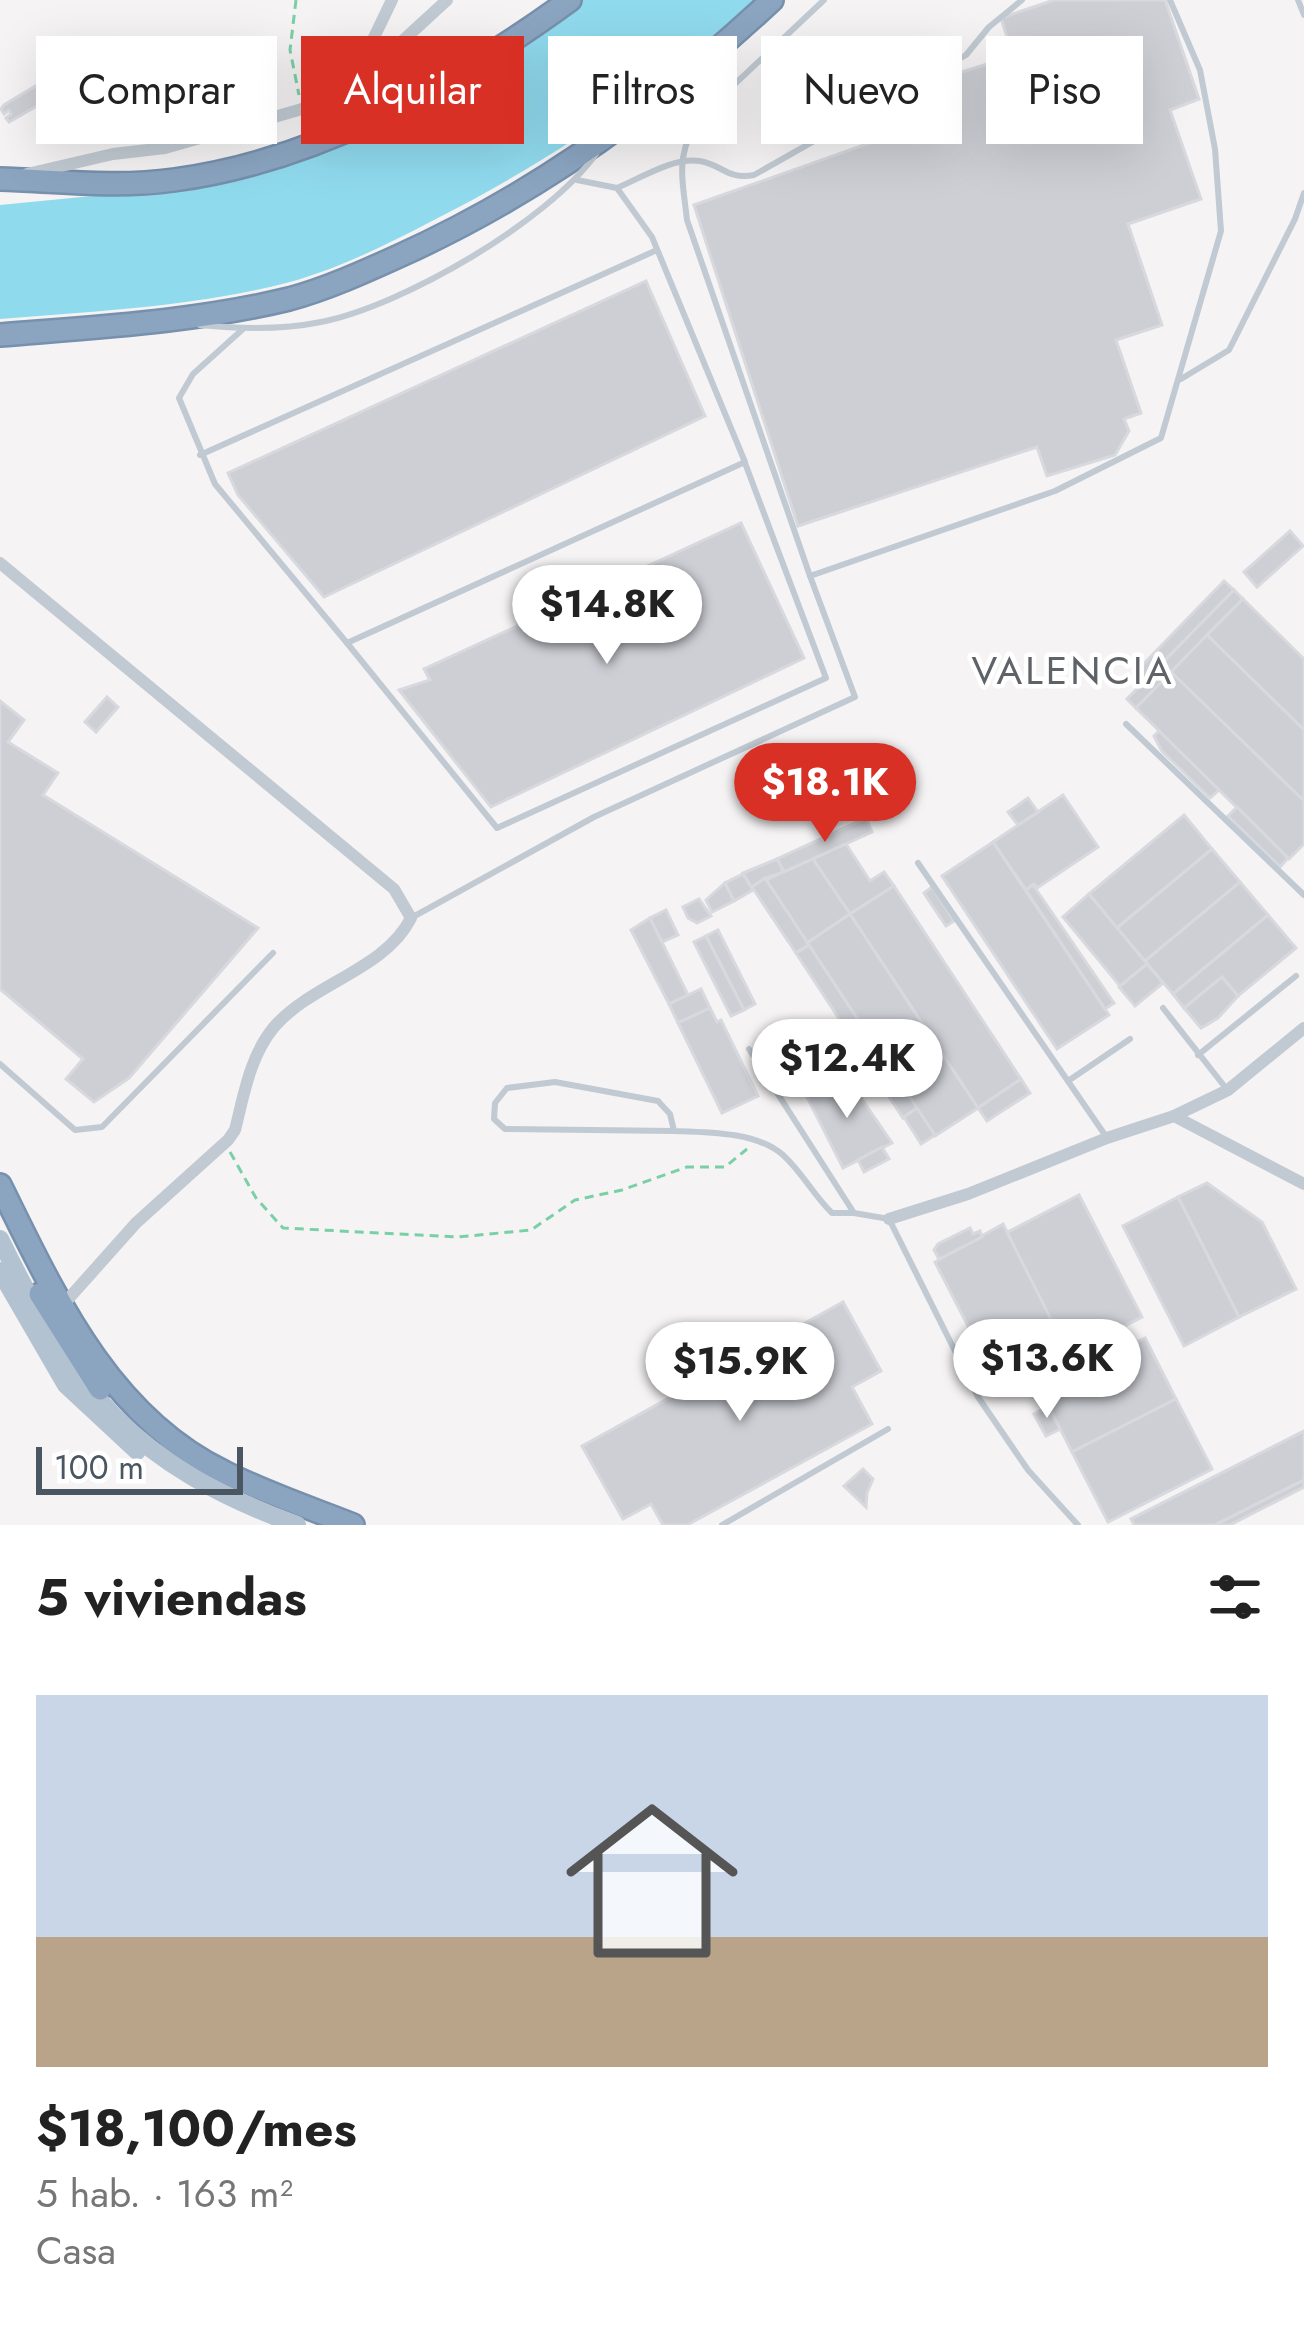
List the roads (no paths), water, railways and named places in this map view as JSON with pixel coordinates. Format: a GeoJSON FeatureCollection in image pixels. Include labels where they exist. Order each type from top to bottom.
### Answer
{"type":"FeatureCollection","features":[{"type":"Feature","properties":{"kind":"highway"},"geometry":{"type":"LineString","coordinates":[[1,179],[142,183],[176,180],[274,157],[396,107],[526,32],[570,0]]}},
{"type":"Feature","properties":{"kind":"highway"},"geometry":{"type":"LineString","coordinates":[[734,36],[772,0]]}},
{"type":"Feature","properties":{"kind":"highway"},"geometry":{"type":"LineString","coordinates":[[0,335],[215,315],[295,297],[377,266],[520,195],[597,144]]}},
{"type":"Feature","properties":{"kind":"highway"},"geometry":{"type":"LineString","coordinates":[[0,1185],[62,1306],[114,1386],[139,1412],[221,1471],[353,1525]]}},
{"type":"Feature","properties":{"kind":"highway"},"geometry":{"type":"LineString","coordinates":[[0,1212],[75,1355],[137,1426],[214,1480],[326,1525]]}},
{"type":"Feature","properties":{"kind":"main road"},"geometry":{"type":"LineString","coordinates":[[0,1239],[48,1334],[98,1401],[159,1456],[189,1476],[297,1525]]}},
{"type":"Feature","properties":{"kind":"main road"},"geometry":{"type":"LineString","coordinates":[[0,1271],[66,1385],[119,1438],[198,1493],[266,1525]]}},
{"type":"Feature","properties":{"kind":"street"},"geometry":{"type":"LineString","coordinates":[[375,36],[392,0]]}},
{"type":"Feature","properties":{"kind":"street"},"geometry":{"type":"LineString","coordinates":[[409,36],[447,0]]}},
{"type":"Feature","properties":{"kind":"street"},"geometry":{"type":"LineString","coordinates":[[1,179],[113,154],[165,148],[301,109]]}},
{"type":"Feature","properties":{"kind":"street"},"geometry":{"type":"LineString","coordinates":[[0,563],[394,889],[411,918],[394,943],[289,1012],[272,1029],[254,1056],[235,1130],[228,1140],[136,1223],[62,1306]]}},
{"type":"Feature","properties":{"kind":"street"},"geometry":{"type":"LineString","coordinates":[[889,1219],[1174,1116],[1228,1090],[1304,1028]]}},
{"type":"Feature","properties":{"kind":"street"},"geometry":{"type":"LineString","coordinates":[[1174,1116],[1304,1184]]}},
{"type":"Feature","properties":{"kind":"lane"},"geometry":{"type":"LineString","coordinates":[[411,918],[594,817],[855,697],[687,220],[681,161],[688,135],[704,113],[824,0]]}},
{"type":"Feature","properties":{"kind":"lane"},"geometry":{"type":"LineString","coordinates":[[578,180],[617,188],[681,161],[702,161],[737,178],[754,175],[966,55],[988,27],[1022,0]]}},
{"type":"Feature","properties":{"kind":"lane"},"geometry":{"type":"LineString","coordinates":[[810,576],[1055,491],[1161,438],[1221,231],[1215,149],[1200,70],[1170,0]]}},
{"type":"Feature","properties":{"kind":"lane"},"geometry":{"type":"LineString","coordinates":[[1298,0],[1304,15]]}},
{"type":"Feature","properties":{"kind":"lane"},"geometry":{"type":"LineString","coordinates":[[161,321],[243,329],[323,322],[415,288],[517,227],[578,180],[603,144]]}},
{"type":"Feature","properties":{"kind":"lane"},"geometry":{"type":"LineString","coordinates":[[243,329],[193,374],[179,398],[200,455],[215,484],[497,828],[826,678],[745,461],[657,250],[617,188]]}},
{"type":"Feature","properties":{"kind":"lane"},"geometry":{"type":"LineString","coordinates":[[1178,381],[1229,350],[1304,193]]}},
{"type":"Feature","properties":{"kind":"lane"},"geometry":{"type":"LineString","coordinates":[[200,455],[657,250]]}},
{"type":"Feature","properties":{"kind":"lane"},"geometry":{"type":"LineString","coordinates":[[347,643],[745,461]]}},
{"type":"Feature","properties":{"kind":"lane"},"geometry":{"type":"LineString","coordinates":[[1126,724],[1304,895]]}},
{"type":"Feature","properties":{"kind":"lane"},"geometry":{"type":"LineString","coordinates":[[918,863],[1107,1138]]}},
{"type":"Feature","properties":{"kind":"lane"},"geometry":{"type":"LineString","coordinates":[[0,1064],[75,1130],[102,1127],[272,952]]}},
{"type":"Feature","properties":{"kind":"lane"},"geometry":{"type":"LineString","coordinates":[[1198,1055],[1296,976]]}},
{"type":"Feature","properties":{"kind":"lane"},"geometry":{"type":"LineString","coordinates":[[1163,1009],[1228,1090]]}},
{"type":"Feature","properties":{"kind":"lane"},"geometry":{"type":"LineString","coordinates":[[1068,1081],[1130,1039]]}},
{"type":"Feature","properties":{"kind":"lane"},"geometry":{"type":"LineString","coordinates":[[749,1049],[854,1213]]}},
{"type":"Feature","properties":{"kind":"lane"},"geometry":{"type":"LineString","coordinates":[[674,1131],[670,1114],[658,1101],[555,1082],[508,1088],[495,1103],[494,1119],[506,1129],[674,1131],[765,1144],[788,1160],[832,1213],[889,1219],[978,1397],[1028,1470],[1078,1525]]}},
{"type":"Feature","properties":{"kind":"lane"},"geometry":{"type":"LineString","coordinates":[[722,1525],[888,1429]]}},
{"type":"Feature","properties":{"kind":"water"},"geometry":{"type":"Polygon","coordinates":[[[578,0],[755,0],[714,36],[548,36],[548,144],[566,144],[476,198],[345,263],[290,282],[218,297],[0,319],[0,205],[123,193],[264,166],[306,144],[524,144],[524,36],[510,36],[578,0]]]}},
{"type":"Feature","properties":{"kind":"district","name":"VALENCIA"},"geometry":{"type":"Point","coordinates":[1073,670]}}]}
